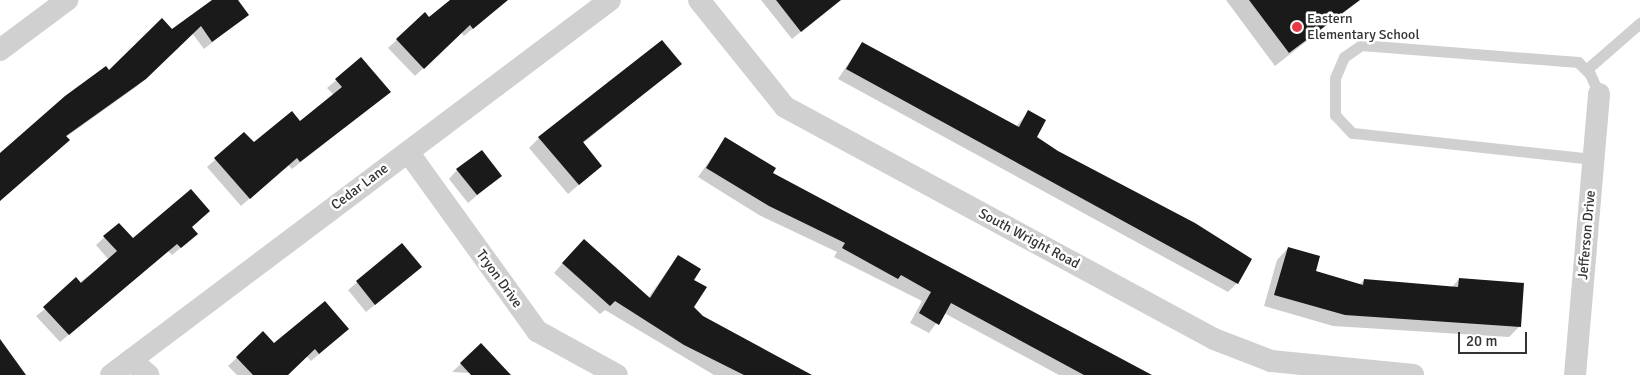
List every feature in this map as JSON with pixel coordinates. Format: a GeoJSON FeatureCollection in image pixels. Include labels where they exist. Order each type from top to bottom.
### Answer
{"type":"FeatureCollection","features":[{"type":"Feature","properties":{"kind":"street"},"geometry":{"type":"LineString","coordinates":[[0,50],[67,0]]}},
{"type":"Feature","properties":{"kind":"street","name":"Cedar Lane"},"geometry":{"type":"LineString","coordinates":[[111,375],[610,0]]}},
{"type":"Feature","properties":{"kind":"street","name":"South Wright Road"},"geometry":{"type":"LineString","coordinates":[[700,0],[785,107],[1214,339],[1271,361],[1413,375]]}},
{"type":"Feature","properties":{"kind":"street","name":"Jefferson Drive"},"geometry":{"type":"LineString","coordinates":[[1575,375],[1598,94]]}},
{"type":"Feature","properties":{"kind":"street","name":"Tryon Drive"},"geometry":{"type":"LineString","coordinates":[[408,152],[537,331],[617,375]]}},
{"type":"Feature","properties":{"kind":"street"},"geometry":{"type":"LineString","coordinates":[[131,360],[148,375]]}},
{"type":"Feature","properties":{"kind":"lane"},"geometry":{"type":"LineString","coordinates":[[1586,70],[1640,22]]}},
{"type":"Feature","properties":{"kind":"lane"},"geometry":{"type":"LineString","coordinates":[[1593,159],[1352,132],[1335,115],[1335,78],[1344,57],[1361,45],[1578,62],[1586,70],[1598,94]]}},
{"type":"Feature","properties":{"kind":"building"},"geometry":{"type":"Polygon","coordinates":[[[212,0],[238,0],[249,15],[212,42],[201,26],[146,79],[66,136],[70,140],[0,201],[0,153],[65,96],[106,66],[109,70],[162,18],[172,29],[212,0]]]}},
{"type":"Feature","properties":{"kind":"building"},"geometry":{"type":"Polygon","coordinates":[[[450,0],[508,0],[473,29],[470,25],[424,69],[396,39],[425,12],[429,17],[450,0]]]}},
{"type":"Feature","properties":{"kind":"building"},"geometry":{"type":"Polygon","coordinates":[[[776,0],[841,0],[801,32],[776,0]]]}},
{"type":"Feature","properties":{"kind":"building","name":"Eastern Elementary School"},"geometry":{"type":"Polygon","coordinates":[[[1249,0],[1360,0],[1289,53],[1249,0]]]}},
{"type":"Feature","properties":{"kind":"building"},"geometry":{"type":"Polygon","coordinates":[[[662,40],[682,64],[583,142],[602,166],[579,185],[538,137],[662,40]]]}},
{"type":"Feature","properties":{"kind":"building"},"geometry":{"type":"Polygon","coordinates":[[[862,42],[1019,127],[1028,110],[1046,120],[1037,137],[1058,151],[1195,223],[1252,259],[1238,284],[846,69],[862,42]]]}},
{"type":"Feature","properties":{"kind":"building"},"geometry":{"type":"Polygon","coordinates":[[[361,57],[391,92],[300,162],[297,158],[250,199],[214,158],[244,132],[254,142],[292,111],[300,121],[342,87],[335,79],[361,57]]]}},
{"type":"Feature","properties":{"kind":"building"},"geometry":{"type":"Polygon","coordinates":[[[725,137],[776,168],[773,173],[1152,375],[1084,375],[951,303],[939,325],[919,313],[931,292],[901,275],[898,279],[842,248],[845,243],[769,206],[706,168],[725,137]]]}},
{"type":"Feature","properties":{"kind":"building"},"geometry":{"type":"Polygon","coordinates":[[[482,150],[502,176],[477,195],[456,169],[482,150]]]}},
{"type":"Feature","properties":{"kind":"building"},"geometry":{"type":"Polygon","coordinates":[[[191,189],[210,211],[192,227],[198,234],[181,248],[177,244],[69,335],[43,307],[76,277],[81,283],[117,251],[103,236],[119,223],[133,238],[191,189]]]}},
{"type":"Feature","properties":{"kind":"building"},"geometry":{"type":"Polygon","coordinates":[[[584,239],[650,298],[678,255],[701,269],[694,280],[707,287],[694,307],[703,316],[812,375],[744,375],[684,345],[615,301],[610,306],[562,263],[584,239]]]}},
{"type":"Feature","properties":{"kind":"building"},"geometry":{"type":"Polygon","coordinates":[[[402,243],[422,267],[375,305],[356,281],[402,243]]]}},
{"type":"Feature","properties":{"kind":"building"},"geometry":{"type":"Polygon","coordinates":[[[1288,247],[1320,256],[1316,271],[1363,285],[1364,279],[1458,287],[1459,278],[1524,283],[1521,327],[1345,315],[1274,295],[1288,247]]]}},
{"type":"Feature","properties":{"kind":"building"},"geometry":{"type":"Polygon","coordinates":[[[325,301],[349,329],[319,354],[315,349],[288,375],[253,375],[236,357],[263,331],[274,343],[325,301]]]}},
{"type":"Feature","properties":{"kind":"building"},"geometry":{"type":"Polygon","coordinates":[[[0,339],[26,375],[0,375],[0,339]]]}},
{"type":"Feature","properties":{"kind":"building"},"geometry":{"type":"Polygon","coordinates":[[[481,343],[511,375],[471,375],[460,363],[481,343]]]}},
{"type":"Feature","properties":{"kind":"place","name":"Eastern Elementary School"},"geometry":{"type":"Point","coordinates":[1297,27]}}]}
